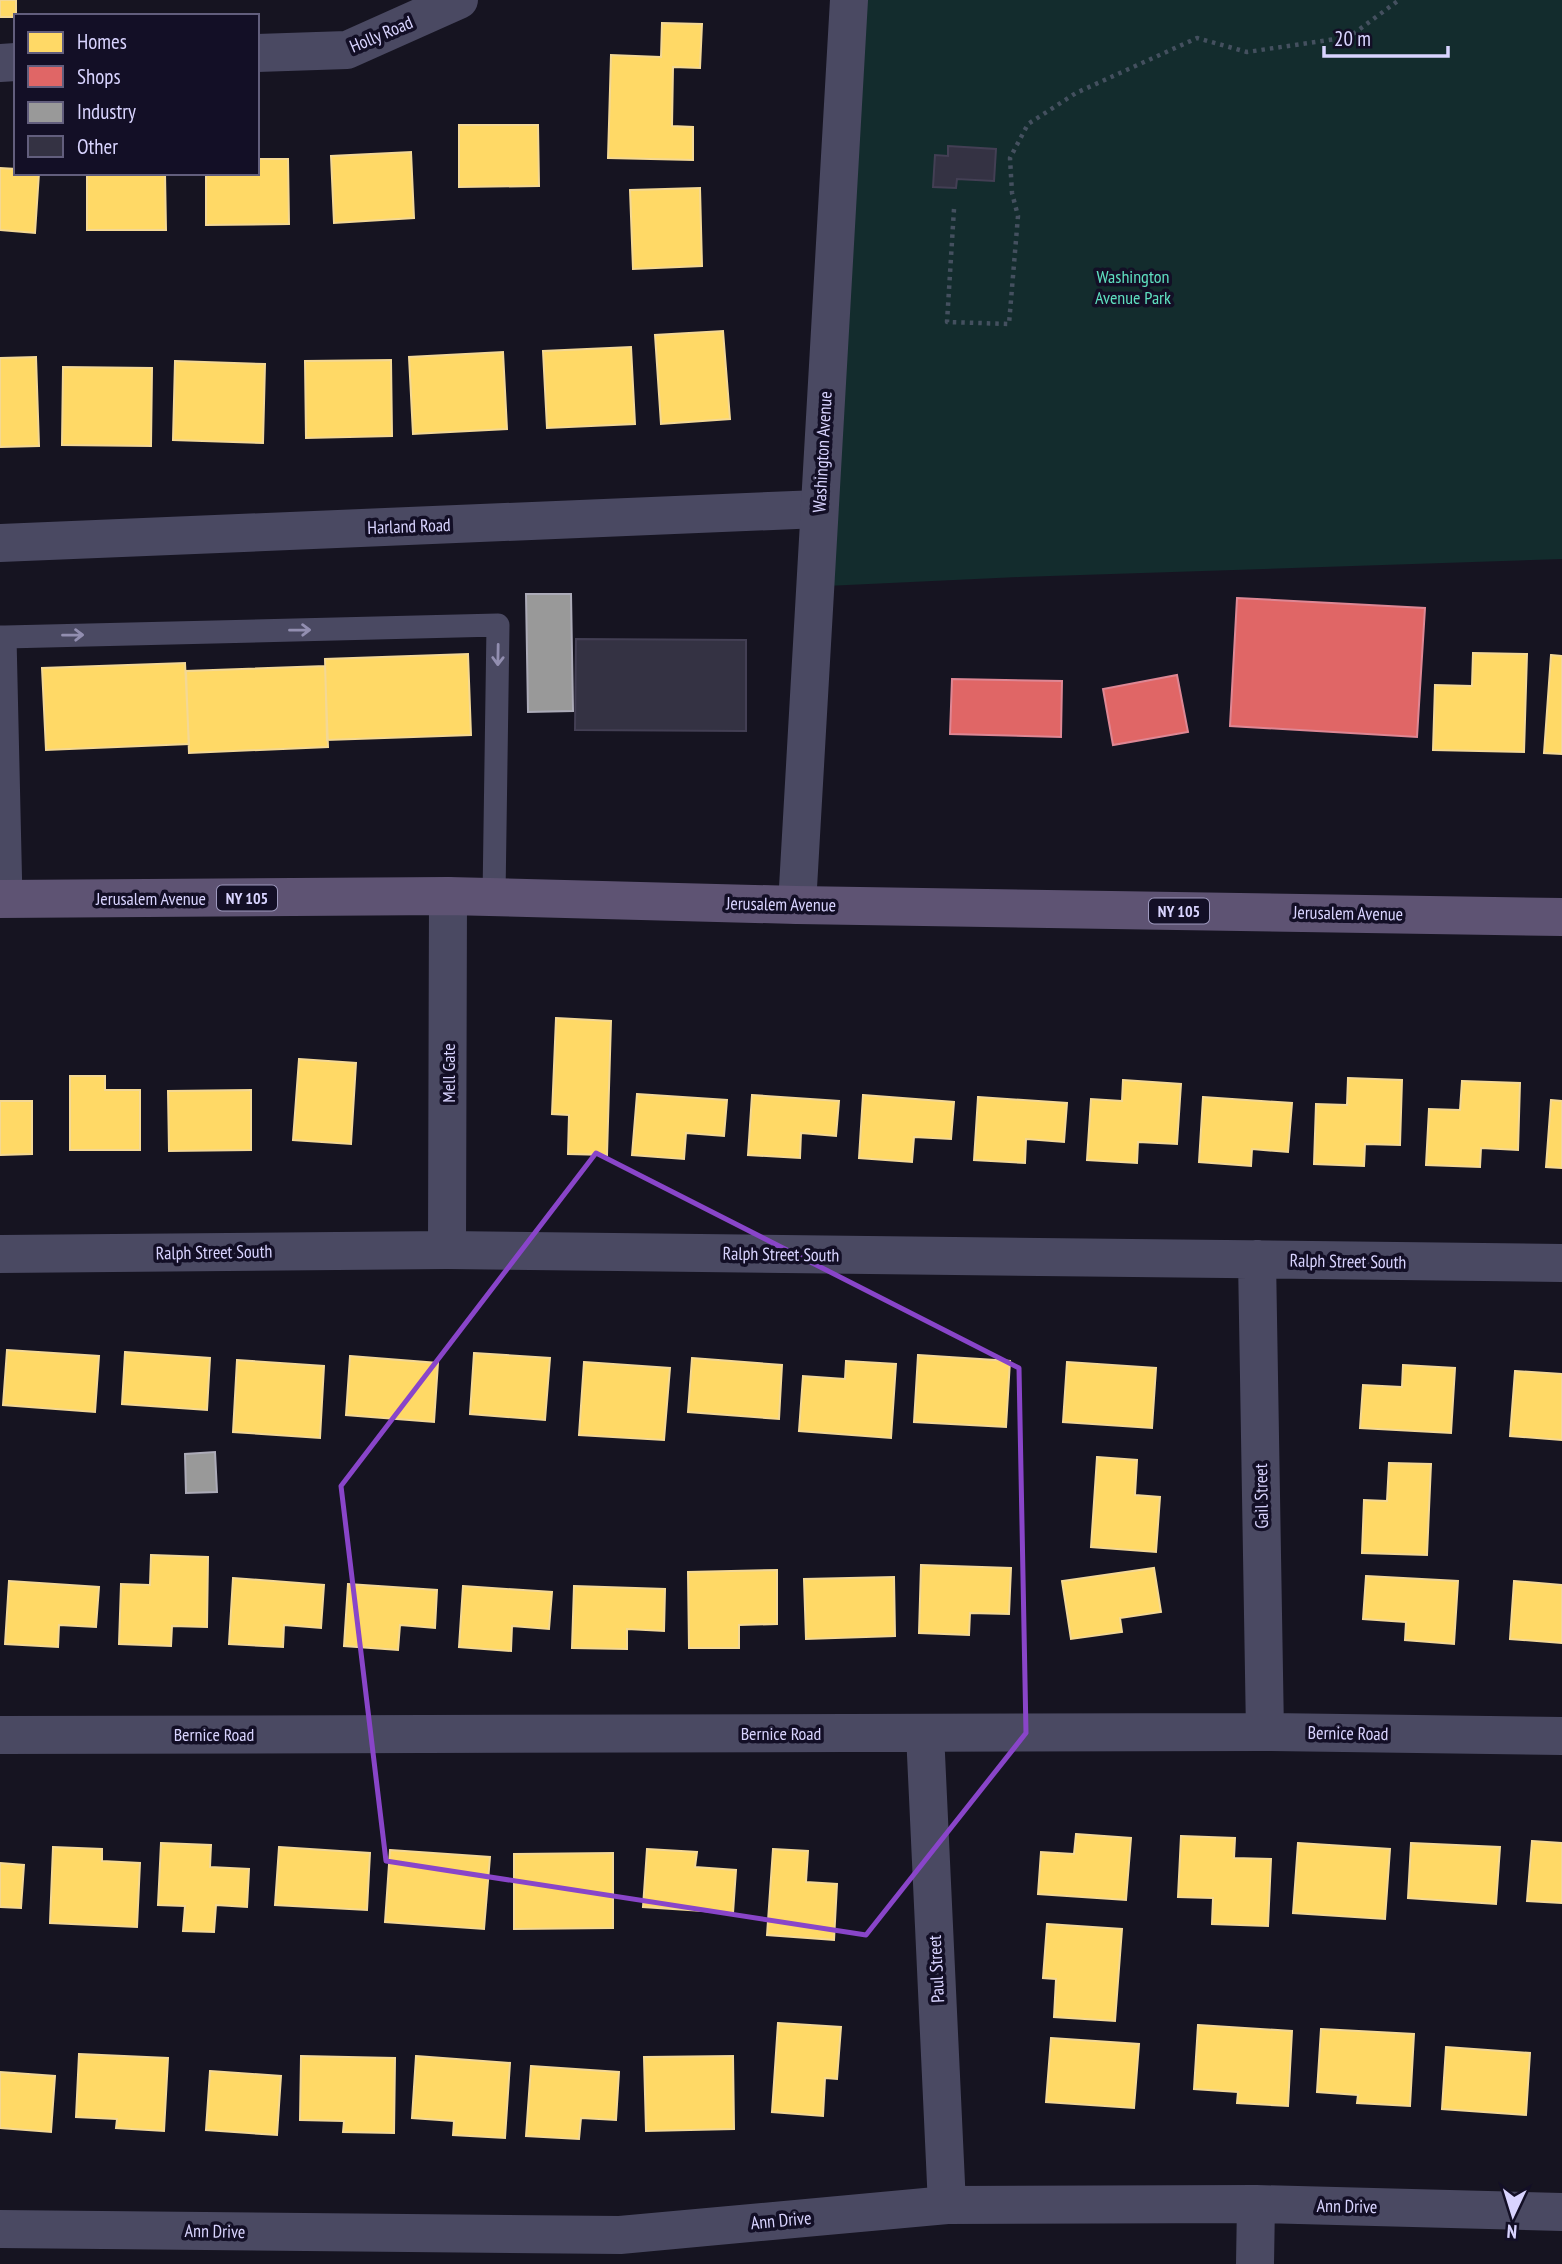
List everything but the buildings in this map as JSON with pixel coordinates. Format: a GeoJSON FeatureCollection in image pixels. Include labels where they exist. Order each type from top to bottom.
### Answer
{"type":"FeatureCollection","features":[{"type":"Feature","properties":{"kind":"main road","name":"Jerusalem Avenue"},"geometry":{"type":"LineString","coordinates":[[5,899],[448,896],[797,905],[1562,917]]}},
{"type":"Feature","properties":{"kind":"street","name":"Holly Road"},"geometry":{"type":"LineString","coordinates":[[259,53],[347,50],[459,0]]}},
{"type":"Feature","properties":{"kind":"street","name":"Washington Avenue"},"geometry":{"type":"LineString","coordinates":[[797,905],[849,0]]}},
{"type":"Feature","properties":{"kind":"street","name":"Harland Road"},"geometry":{"type":"LineString","coordinates":[[0,543],[819,509]]}},
{"type":"Feature","properties":{"kind":"street","name":"Mell Gate"},"geometry":{"type":"LineString","coordinates":[[447,1250],[448,896]]}},
{"type":"Feature","properties":{"kind":"street","name":"Ralph Street South"},"geometry":{"type":"LineString","coordinates":[[0,1255],[447,1250],[1562,1264]]}},
{"type":"Feature","properties":{"kind":"street","name":"Gail Street"},"geometry":{"type":"LineString","coordinates":[[1256,1259],[1265,1732]]}},
{"type":"Feature","properties":{"kind":"street","name":"Bernice Road"},"geometry":{"type":"LineString","coordinates":[[0,1735],[1265,1732],[1562,1736]]}},
{"type":"Feature","properties":{"kind":"street","name":"Paul Street"},"geometry":{"type":"LineString","coordinates":[[925,1733],[947,2205]]}},
{"type":"Feature","properties":{"kind":"street","name":"Ann Drive"},"geometry":{"type":"LineString","coordinates":[[0,2229],[620,2235],[947,2205],[1256,2204],[1562,2211]]}},
{"type":"Feature","properties":{"kind":"street"},"geometry":{"type":"LineString","coordinates":[[1255,2264],[1256,2204]]}},
{"type":"Feature","properties":{"kind":"lane"},"geometry":{"type":"LineString","coordinates":[[5,899],[2,637],[498,625],[494,897]]}},
{"type":"Feature","properties":{"kind":"path"},"geometry":{"type":"LineString","coordinates":[[954,209],[947,322],[1009,324],[1017,216],[1012,193],[1010,158],[1028,124],[1076,93],[1197,38],[1247,52],[1349,37],[1399,0]]}},
{"type":"Feature","properties":{"kind":"highlighted area"},"geometry":{"type":"Polygon","coordinates":[[[596,1153],[1019,1368],[1026,1733],[866,1935],[386,1861],[341,1486],[596,1153]]]}},
{"type":"Feature","properties":{"kind":"green space","name":"Washington Avenue Park"},"geometry":{"type":"Polygon","coordinates":[[[863,0],[1562,0],[1562,559],[826,586],[863,0]]]}}]}
